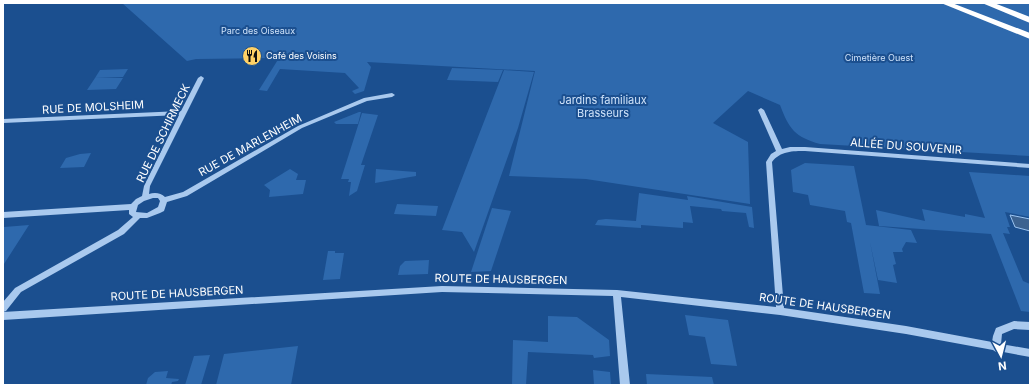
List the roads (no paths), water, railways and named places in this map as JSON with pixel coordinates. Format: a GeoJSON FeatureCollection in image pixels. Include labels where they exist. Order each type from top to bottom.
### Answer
{"type":"FeatureCollection","features":[{"type":"Feature","properties":{"kind":"highway"},"geometry":{"type":"LineString","coordinates":[[945,3],[1030,36]]}},
{"type":"Feature","properties":{"kind":"highway"},"geometry":{"type":"LineString","coordinates":[[986,3],[1030,20]]}},
{"type":"Feature","properties":{"kind":"street","name":"RUE DE SCHIRMECK"},"geometry":{"type":"LineString","coordinates":[[145,197],[147,186],[201,78]]}},
{"type":"Feature","properties":{"kind":"street","name":"RUE DE MARLENHEIM"},"geometry":{"type":"LineString","coordinates":[[164,200],[185,194],[300,127],[366,99],[392,95]]}},
{"type":"Feature","properties":{"kind":"street"},"geometry":{"type":"LineString","coordinates":[[761,110],[780,152],[773,156],[769,162],[780,311]]}},
{"type":"Feature","properties":{"kind":"street","name":"RUE DE MOLSHEIM"},"geometry":{"type":"LineString","coordinates":[[3,121],[184,113]]}},
{"type":"Feature","properties":{"kind":"street","name":"ALLÉE DU SOUVENIR"},"geometry":{"type":"LineString","coordinates":[[780,152],[790,149],[1030,166]]}},
{"type":"Feature","properties":{"kind":"street"},"geometry":{"type":"LineString","coordinates":[[153,195],[160,196],[164,200],[160,209],[155,213],[147,216],[138,216],[133,214],[133,208],[137,202],[145,197],[153,195]]}},
{"type":"Feature","properties":{"kind":"street"},"geometry":{"type":"LineString","coordinates":[[3,215],[133,208]]}},
{"type":"Feature","properties":{"kind":"street"},"geometry":{"type":"LineString","coordinates":[[3,308],[18,290],[121,232],[138,216]]}},
{"type":"Feature","properties":{"kind":"street","name":"ROUTE DE HAUSBERGEN"},"geometry":{"type":"LineString","coordinates":[[3,316],[442,289],[617,293],[780,311],[906,330],[1030,354]]}},
{"type":"Feature","properties":{"kind":"street"},"geometry":{"type":"LineString","coordinates":[[617,293],[626,385]]}},
{"type":"Feature","properties":{"kind":"street"},"geometry":{"type":"LineString","coordinates":[[996,348],[996,336],[999,331],[1014,325],[1030,326]]}},
{"type":"Feature","properties":{"kind":"place","name":"Café des Voisins"},"geometry":{"type":"Point","coordinates":[252,56]}},
{"type":"Feature","properties":{"kind":"park label","name":"Parc des Oiseaux"},"geometry":{"type":"Point","coordinates":[258,31]}},
{"type":"Feature","properties":{"kind":"park label","name":"Cimetière Ouest"},"geometry":{"type":"Point","coordinates":[879,58]}},
{"type":"Feature","properties":{"kind":"park label","name":"Jardins familiaux Brasseurs"},"geometry":{"type":"Point","coordinates":[603,106]}}]}
